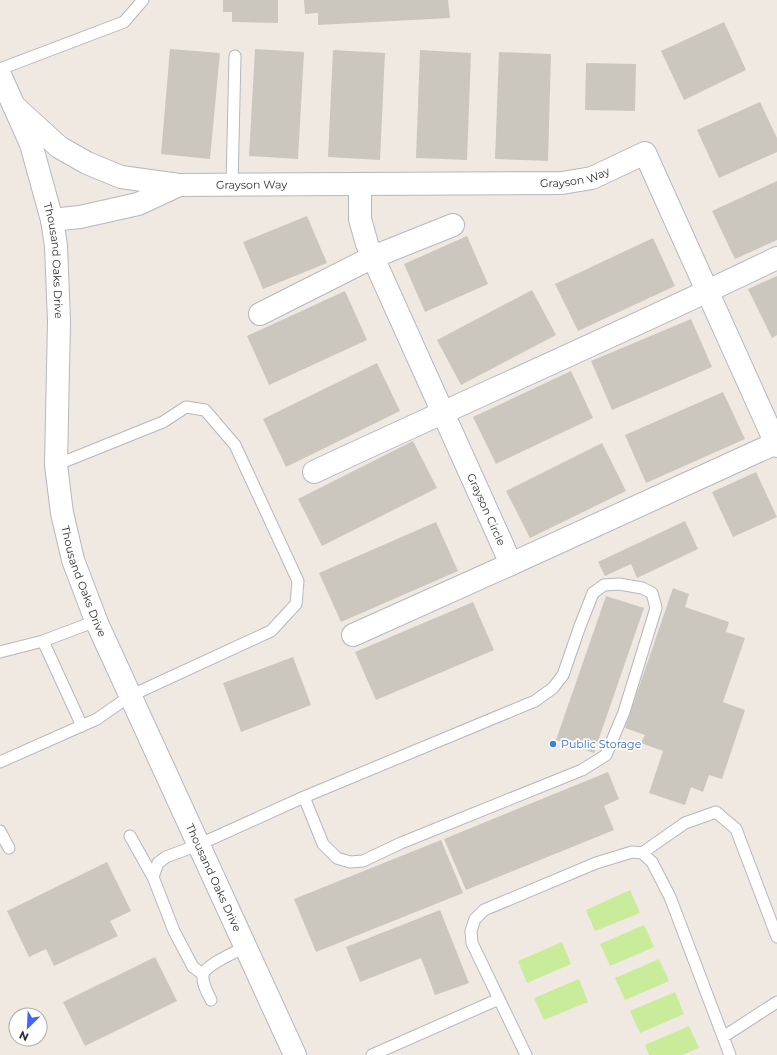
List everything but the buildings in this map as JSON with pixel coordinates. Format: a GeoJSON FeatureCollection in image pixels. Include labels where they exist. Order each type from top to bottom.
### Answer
{"type":"FeatureCollection","features":[{"type":"Feature","properties":{"kind":"street","name":"Thousand Oaks Drive"},"geometry":{"type":"LineString","coordinates":[[0,75],[31,144],[52,220],[56,246],[59,321],[56,465],[62,513],[73,560],[96,621],[295,1055]]}},
{"type":"Feature","properties":{"kind":"street","name":"Grayson Way"},"geometry":{"type":"LineString","coordinates":[[14,106],[59,147],[88,163],[121,177],[179,185],[562,183],[592,178],[645,153],[776,444]]}},
{"type":"Feature","properties":{"kind":"street","name":"Grayson Way"},"geometry":{"type":"LineString","coordinates":[[52,220],[80,217],[138,204],[179,185]]}},
{"type":"Feature","properties":{"kind":"street","name":"Grayson Circle"},"geometry":{"type":"LineString","coordinates":[[360,185],[360,219],[367,244],[511,564]]}},
{"type":"Feature","properties":{"kind":"street"},"geometry":{"type":"LineString","coordinates":[[260,314],[373,257],[453,225]]}},
{"type":"Feature","properties":{"kind":"street"},"geometry":{"type":"LineString","coordinates":[[314,472],[442,412],[708,292],[777,258]]}},
{"type":"Feature","properties":{"kind":"street"},"geometry":{"type":"LineString","coordinates":[[353,635],[776,444]]}},
{"type":"Feature","properties":{"kind":"lane"},"geometry":{"type":"LineString","coordinates":[[0,69],[124,22],[143,0]]}},
{"type":"Feature","properties":{"kind":"lane"},"geometry":{"type":"LineString","coordinates":[[232,185],[235,56]]}},
{"type":"Feature","properties":{"kind":"lane"},"geometry":{"type":"LineString","coordinates":[[0,762],[97,719],[130,696],[271,631],[296,604],[298,581],[235,445],[205,410],[186,407],[163,422],[56,465]]}},
{"type":"Feature","properties":{"kind":"lane"},"geometry":{"type":"LineString","coordinates":[[154,877],[158,863],[166,856],[198,845],[304,797],[535,701],[553,688],[564,675],[580,626],[593,593],[604,585],[619,584],[642,588],[652,593],[656,608],[624,712],[606,754],[582,770],[401,843],[363,861],[350,862],[337,858],[323,844],[304,797]]}},
{"type":"Feature","properties":{"kind":"lane"},"geometry":{"type":"LineString","coordinates":[[0,652],[43,641],[96,621]]}},
{"type":"Feature","properties":{"kind":"lane"},"geometry":{"type":"LineString","coordinates":[[43,641],[82,726]]}},
{"type":"Feature","properties":{"kind":"lane"},"geometry":{"type":"LineString","coordinates":[[642,853],[685,823],[716,812],[736,829],[777,937]]}},
{"type":"Feature","properties":{"kind":"lane"},"geometry":{"type":"LineString","coordinates":[[0,831],[9,848]]}},
{"type":"Feature","properties":{"kind":"lane"},"geometry":{"type":"LineString","coordinates":[[130,836],[154,877],[174,931],[193,967],[203,974]]}},
{"type":"Feature","properties":{"kind":"lane"},"geometry":{"type":"LineString","coordinates":[[526,1055],[472,943],[471,931],[475,919],[484,910],[596,863],[632,852],[642,853],[652,862],[670,897],[730,1055]]}},
{"type":"Feature","properties":{"kind":"lane"},"geometry":{"type":"LineString","coordinates":[[211,1000],[204,985],[203,974],[208,967],[245,947]]}},
{"type":"Feature","properties":{"kind":"lane"},"geometry":{"type":"LineString","coordinates":[[372,1055],[499,999]]}},
{"type":"Feature","properties":{"kind":"lane"},"geometry":{"type":"LineString","coordinates":[[723,1038],[777,1002]]}},
{"type":"Feature","properties":{"kind":"green space"},"geometry":{"type":"Polygon","coordinates":[[[630,890],[640,913],[595,931],[586,910],[630,890]]]}},
{"type":"Feature","properties":{"kind":"green space"},"geometry":{"type":"Polygon","coordinates":[[[644,925],[654,947],[610,966],[600,944],[644,925]]]}},
{"type":"Feature","properties":{"kind":"green space"},"geometry":{"type":"Polygon","coordinates":[[[562,942],[571,964],[527,983],[518,961],[562,942]]]}},
{"type":"Feature","properties":{"kind":"green space"},"geometry":{"type":"Polygon","coordinates":[[[659,959],[669,981],[625,1000],[615,978],[659,959]]]}},
{"type":"Feature","properties":{"kind":"green space"},"geometry":{"type":"Polygon","coordinates":[[[579,979],[588,1002],[544,1020],[534,998],[579,979]]]}},
{"type":"Feature","properties":{"kind":"green space"},"geometry":{"type":"Polygon","coordinates":[[[675,992],[684,1014],[640,1033],[630,1011],[675,992]]]}},
{"type":"Feature","properties":{"kind":"green space"},"geometry":{"type":"Polygon","coordinates":[[[689,1026],[699,1048],[682,1055],[649,1055],[645,1045],[689,1026]]]}},
{"type":"Feature","properties":{"kind":"place","name":"Public Storage"},"geometry":{"type":"Point","coordinates":[553,744]}}]}
